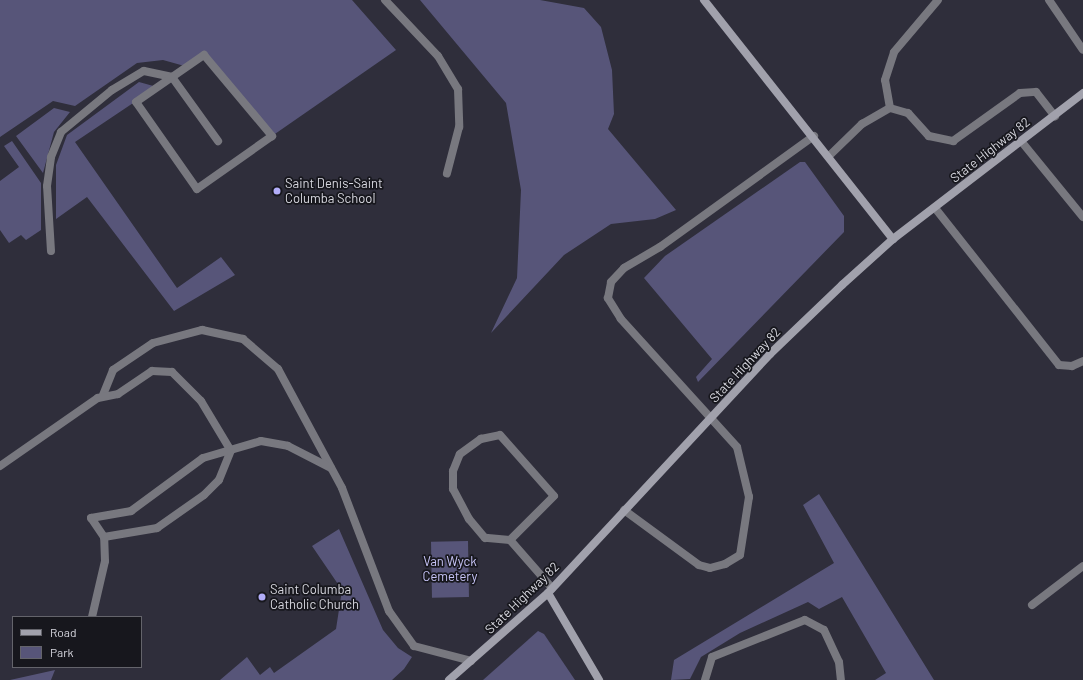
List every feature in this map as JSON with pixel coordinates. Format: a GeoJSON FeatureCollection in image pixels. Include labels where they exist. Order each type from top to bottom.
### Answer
{"type":"FeatureCollection","features":[{"type":"Feature","properties":{"kind":"main road"},"geometry":{"type":"LineString","coordinates":[[704,0],[830,155],[894,239]]}},
{"type":"Feature","properties":{"kind":"main road","name":"State Highway 82"},"geometry":{"type":"LineString","coordinates":[[449,680],[550,591],[770,354],[894,239],[1083,93]]}},
{"type":"Feature","properties":{"kind":"main road"},"geometry":{"type":"LineString","coordinates":[[550,591],[599,680]]}},
{"type":"Feature","properties":{"kind":"street"},"geometry":{"type":"LineString","coordinates":[[385,0],[438,56],[458,89],[459,128],[447,173]]}},
{"type":"Feature","properties":{"kind":"street"},"geometry":{"type":"LineString","coordinates":[[890,108],[884,80],[894,52],[938,0]]}},
{"type":"Feature","properties":{"kind":"street"},"geometry":{"type":"LineString","coordinates":[[1049,0],[1083,50]]}},
{"type":"Feature","properties":{"kind":"street"},"geometry":{"type":"LineString","coordinates":[[204,55],[272,136],[197,188],[136,102],[172,77],[204,55]]}},
{"type":"Feature","properties":{"kind":"street"},"geometry":{"type":"LineString","coordinates":[[51,251],[47,186],[51,157],[61,132],[112,90],[144,71],[172,77],[218,141]]}},
{"type":"Feature","properties":{"kind":"street"},"geometry":{"type":"LineString","coordinates":[[830,155],[862,124],[890,108],[908,113],[930,136],[953,141],[1020,93],[1036,92],[1055,116]]}},
{"type":"Feature","properties":{"kind":"street"},"geometry":{"type":"LineString","coordinates":[[624,510],[699,565],[710,568],[725,564],[740,555],[749,497],[747,478],[738,447],[621,319],[608,298],[611,282],[624,268],[660,247],[814,136]]}},
{"type":"Feature","properties":{"kind":"street"},"geometry":{"type":"LineString","coordinates":[[1021,141],[1083,217]]}},
{"type":"Feature","properties":{"kind":"street"},"geometry":{"type":"LineString","coordinates":[[935,208],[1059,365],[1072,366],[1083,361]]}},
{"type":"Feature","properties":{"kind":"street"},"geometry":{"type":"LineString","coordinates":[[103,395],[113,370],[153,343],[202,330],[243,339],[278,369],[342,488],[389,611],[414,646],[471,661]]}},
{"type":"Feature","properties":{"kind":"street"},"geometry":{"type":"LineString","coordinates":[[0,466],[103,395],[118,394],[152,371],[172,372],[201,401],[231,451]]}},
{"type":"Feature","properties":{"kind":"street"},"geometry":{"type":"LineString","coordinates":[[510,540],[554,496],[500,435],[481,439],[460,454],[452,471],[453,488],[469,519],[485,538],[510,540],[550,591]]}},
{"type":"Feature","properties":{"kind":"street"},"geometry":{"type":"LineString","coordinates":[[92,616],[106,561],[104,537],[91,518],[131,511],[202,458],[231,451],[260,441],[288,446],[331,468]]}},
{"type":"Feature","properties":{"kind":"street"},"geometry":{"type":"LineString","coordinates":[[104,537],[157,528],[214,485],[231,451]]}},
{"type":"Feature","properties":{"kind":"street"},"geometry":{"type":"LineString","coordinates":[[1032,605],[1083,566]]}},
{"type":"Feature","properties":{"kind":"street"},"geometry":{"type":"LineString","coordinates":[[705,680],[712,657],[805,620],[824,630],[839,662],[841,680]]}},
{"type":"Feature","properties":{"kind":"green space"},"geometry":{"type":"Polygon","coordinates":[[[0,0],[352,0],[396,50],[272,136],[204,55],[188,67],[163,60],[137,63],[75,106],[53,101],[0,137],[0,0]]]}},
{"type":"Feature","properties":{"kind":"green space"},"geometry":{"type":"Polygon","coordinates":[[[420,0],[540,0],[584,8],[601,27],[612,70],[614,114],[608,129],[676,210],[655,219],[611,224],[564,255],[491,333],[517,278],[521,190],[506,103],[420,0]]]}},
{"type":"Feature","properties":{"kind":"green space"},"geometry":{"type":"Polygon","coordinates":[[[139,82],[157,87],[75,142],[177,288],[221,257],[235,275],[174,311],[87,197],[56,219],[56,165],[67,135],[139,82]]]}},
{"type":"Feature","properties":{"kind":"green space"},"geometry":{"type":"Polygon","coordinates":[[[54,108],[70,112],[54,132],[43,173],[16,136],[54,108]]]}},
{"type":"Feature","properties":{"kind":"green space"},"geometry":{"type":"Polygon","coordinates":[[[12,141],[41,183],[41,230],[26,240],[21,235],[9,243],[0,230],[0,181],[19,167],[4,146],[12,141]]]}},
{"type":"Feature","properties":{"kind":"green space"},"geometry":{"type":"Polygon","coordinates":[[[800,162],[805,162],[844,216],[844,232],[698,382],[696,377],[712,359],[644,278],[665,256],[800,162]]]}},
{"type":"Feature","properties":{"kind":"green space"},"geometry":{"type":"Polygon","coordinates":[[[819,494],[934,680],[875,680],[886,673],[842,597],[819,609],[808,602],[740,633],[701,657],[690,679],[671,680],[674,660],[834,563],[803,505],[819,494]]]}},
{"type":"Feature","properties":{"kind":"green space"},"geometry":{"type":"Polygon","coordinates":[[[339,529],[383,630],[398,648],[412,657],[404,669],[392,680],[220,680],[247,657],[260,675],[270,667],[274,673],[336,629],[342,590],[312,546],[339,529]]]}},
{"type":"Feature","properties":{"kind":"green space","name":"Van Wyck Cemetery"},"geometry":{"type":"Polygon","coordinates":[[[468,541],[469,597],[432,598],[431,542],[468,541]]]}},
{"type":"Feature","properties":{"kind":"green space"},"geometry":{"type":"Polygon","coordinates":[[[538,631],[544,634],[575,680],[483,680],[538,631]]]}},
{"type":"Feature","properties":{"kind":"green space"},"geometry":{"type":"Polygon","coordinates":[[[55,670],[51,680],[10,680],[55,670]]]}},
{"type":"Feature","properties":{"kind":"place","name":"Saint Denis-Saint Columba School"},"geometry":{"type":"Point","coordinates":[277,191]}},
{"type":"Feature","properties":{"kind":"place","name":"Saint Columba Catholic Church"},"geometry":{"type":"Point","coordinates":[262,597]}}]}
